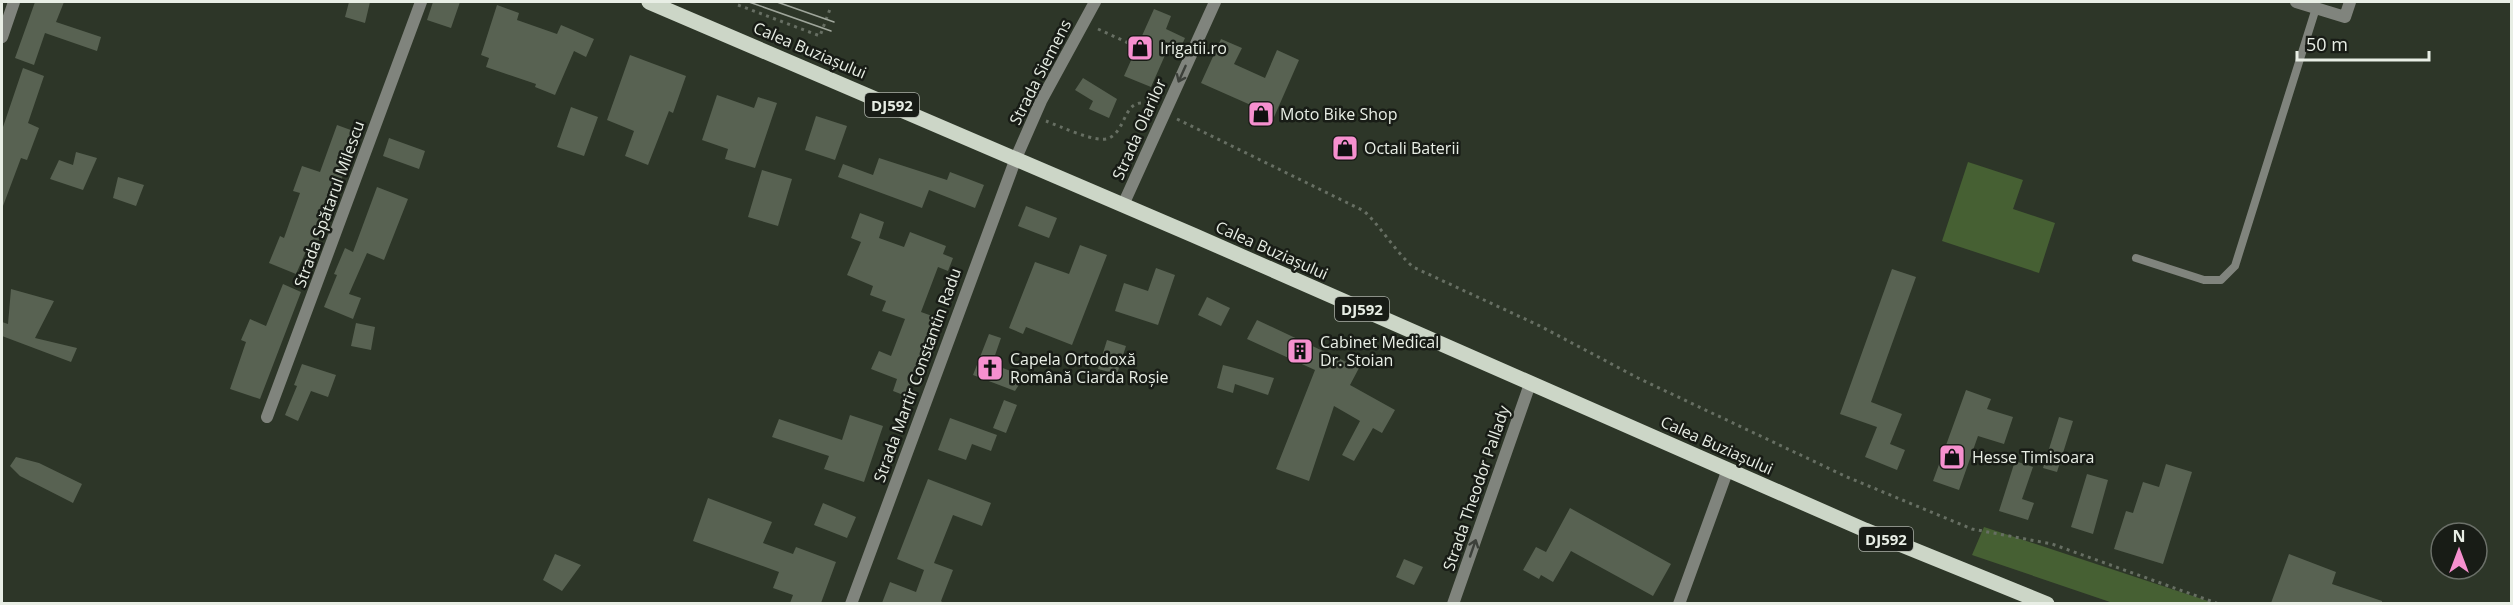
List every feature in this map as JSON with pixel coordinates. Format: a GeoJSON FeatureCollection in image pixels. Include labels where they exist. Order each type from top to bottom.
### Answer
{"type":"FeatureCollection","features":[{"type":"Feature","properties":{"kind":"main road","name":"Calea Buziașului"},"geometry":{"type":"LineString","coordinates":[[649,2],[1016,158],[1865,530],[2047,603]]}},
{"type":"Feature","properties":{"kind":"street"},"geometry":{"type":"LineString","coordinates":[[2,37],[14,2]]}},
{"type":"Feature","properties":{"kind":"street","name":"Strada Spătarul Milescu"},"geometry":{"type":"LineString","coordinates":[[267,417],[421,2]]}},
{"type":"Feature","properties":{"kind":"street","name":"Strada Siemens"},"geometry":{"type":"LineString","coordinates":[[1016,158],[1041,101],[1095,2]]}},
{"type":"Feature","properties":{"kind":"street","name":"Strada Olarilor"},"geometry":{"type":"LineString","coordinates":[[1123,205],[1215,2]]}},
{"type":"Feature","properties":{"kind":"street"},"geometry":{"type":"LineString","coordinates":[[2296,2],[2345,17],[2350,2]]}},
{"type":"Feature","properties":{"kind":"street","name":"Strada Martir Constantin Radu"},"geometry":{"type":"LineString","coordinates":[[851,603],[1016,158]]}},
{"type":"Feature","properties":{"kind":"street","name":"Strada Theodor Pallady"},"geometry":{"type":"LineString","coordinates":[[1453,603],[1530,384]]}},
{"type":"Feature","properties":{"kind":"street"},"geometry":{"type":"LineString","coordinates":[[1679,603],[1728,469]]}},
{"type":"Feature","properties":{"kind":"lane"},"geometry":{"type":"LineString","coordinates":[[2136,258],[2204,280],[2221,280],[2235,266],[2316,8]]}},
{"type":"Feature","properties":{"kind":"path"},"geometry":{"type":"LineString","coordinates":[[738,5],[820,36],[830,9]]}},
{"type":"Feature","properties":{"kind":"path"},"geometry":{"type":"LineString","coordinates":[[1084,23],[1137,47]]}},
{"type":"Feature","properties":{"kind":"path","name":"Calea Buziașului"},"geometry":{"type":"LineString","coordinates":[[1048,122],[1098,140],[1109,139],[1131,108],[1137,103],[1146,103],[1364,212],[1375,222],[1397,253],[1413,267],[1540,326],[1638,378],[1847,477],[1972,529],[2052,544],[2219,603]]}},
{"type":"Feature","properties":{"kind":"green space"},"geometry":{"type":"Polygon","coordinates":[[[1968,162],[2023,180],[2013,209],[2055,223],[2039,273],[1942,241],[1968,162]]]}},
{"type":"Feature","properties":{"kind":"green space"},"geometry":{"type":"Polygon","coordinates":[[[1984,527],[2214,603],[2113,603],[1972,555],[1984,527]]]}},
{"type":"Feature","properties":{"kind":"building"},"geometry":{"type":"Polygon","coordinates":[[[35,2],[64,2],[56,22],[101,37],[97,51],[45,33],[34,65],[15,58],[35,2]]]}},
{"type":"Feature","properties":{"kind":"building"},"geometry":{"type":"Polygon","coordinates":[[[349,2],[370,2],[365,23],[345,17],[349,2]]]}},
{"type":"Feature","properties":{"kind":"building"},"geometry":{"type":"Polygon","coordinates":[[[433,2],[460,2],[451,28],[427,20],[433,2]]]}},
{"type":"Feature","properties":{"kind":"building"},"geometry":{"type":"Polygon","coordinates":[[[497,5],[519,13],[517,20],[557,34],[561,25],[594,39],[586,57],[574,51],[555,95],[535,87],[536,84],[486,67],[489,58],[481,55],[497,5]]]}},
{"type":"Feature","properties":{"kind":"building"},"geometry":{"type":"Polygon","coordinates":[[[1154,9],[1171,16],[1166,29],[1185,38],[1176,58],[1166,53],[1151,87],[1124,76],[1154,9]]]}},
{"type":"Feature","properties":{"kind":"building"},"geometry":{"type":"Polygon","coordinates":[[[1221,39],[1242,48],[1234,64],[1265,78],[1277,50],[1299,60],[1271,124],[1250,115],[1253,106],[1201,83],[1221,39]]]}},
{"type":"Feature","properties":{"kind":"building"},"geometry":{"type":"Polygon","coordinates":[[[630,55],[686,76],[673,113],[669,111],[648,165],[625,156],[634,131],[607,120],[630,55]]]}},
{"type":"Feature","properties":{"kind":"building"},"geometry":{"type":"Polygon","coordinates":[[[23,68],[44,76],[28,123],[39,128],[27,160],[21,158],[3,206],[2,130],[23,68]]]}},
{"type":"Feature","properties":{"kind":"building"},"geometry":{"type":"Polygon","coordinates":[[[1083,78],[1117,99],[1109,118],[1089,109],[1093,101],[1075,90],[1083,78]]]}},
{"type":"Feature","properties":{"kind":"building"},"geometry":{"type":"Polygon","coordinates":[[[717,95],[754,108],[758,97],[777,103],[755,168],[725,159],[728,149],[702,140],[717,95]]]}},
{"type":"Feature","properties":{"kind":"building"},"geometry":{"type":"Polygon","coordinates":[[[571,107],[598,117],[584,156],[557,147],[571,107]]]}},
{"type":"Feature","properties":{"kind":"building"},"geometry":{"type":"Polygon","coordinates":[[[816,116],[847,126],[835,160],[805,150],[816,116]]]}},
{"type":"Feature","properties":{"kind":"building"},"geometry":{"type":"Polygon","coordinates":[[[337,125],[359,133],[318,242],[311,240],[296,274],[269,263],[280,236],[284,238],[300,193],[293,191],[302,166],[320,172],[337,125]]]}},
{"type":"Feature","properties":{"kind":"building"},"geometry":{"type":"Polygon","coordinates":[[[389,138],[425,151],[419,169],[383,156],[389,138]]]}},
{"type":"Feature","properties":{"kind":"building"},"geometry":{"type":"Polygon","coordinates":[[[76,152],[97,158],[83,190],[50,179],[59,160],[73,165],[76,152]]]}},
{"type":"Feature","properties":{"kind":"building"},"geometry":{"type":"Polygon","coordinates":[[[879,158],[947,180],[950,172],[984,185],[975,208],[929,190],[922,208],[838,177],[843,164],[873,175],[879,158]]]}},
{"type":"Feature","properties":{"kind":"building"},"geometry":{"type":"Polygon","coordinates":[[[762,170],[792,179],[778,226],[748,217],[762,170]]]}},
{"type":"Feature","properties":{"kind":"building"},"geometry":{"type":"Polygon","coordinates":[[[118,177],[144,185],[136,206],[113,198],[118,177]]]}},
{"type":"Feature","properties":{"kind":"building"},"geometry":{"type":"Polygon","coordinates":[[[377,187],[408,199],[384,260],[367,253],[349,294],[361,298],[353,319],[324,307],[345,248],[353,252],[377,187]]]}},
{"type":"Feature","properties":{"kind":"building"},"geometry":{"type":"Polygon","coordinates":[[[1026,206],[1057,218],[1049,238],[1018,226],[1026,206]]]}},
{"type":"Feature","properties":{"kind":"building"},"geometry":{"type":"Polygon","coordinates":[[[860,213],[884,222],[879,238],[904,247],[910,232],[946,246],[943,254],[953,258],[948,271],[938,267],[921,312],[935,317],[906,396],[893,391],[897,379],[871,369],[879,351],[891,356],[905,319],[882,311],[886,301],[870,295],[873,286],[847,275],[861,242],[851,238],[860,213]]]}},
{"type":"Feature","properties":{"kind":"building"},"geometry":{"type":"Polygon","coordinates":[[[1080,245],[1107,255],[1072,345],[1026,327],[1023,334],[1009,328],[1035,262],[1069,274],[1080,245]]]}},
{"type":"Feature","properties":{"kind":"building"},"geometry":{"type":"Polygon","coordinates":[[[1156,268],[1175,275],[1158,325],[1115,311],[1124,283],[1148,291],[1156,268]]]}},
{"type":"Feature","properties":{"kind":"building"},"geometry":{"type":"Polygon","coordinates":[[[1892,269],[1916,277],[1871,402],[1902,414],[1890,444],[1905,450],[1897,470],[1865,457],[1877,427],[1840,414],[1892,269]]]}},
{"type":"Feature","properties":{"kind":"building"},"geometry":{"type":"Polygon","coordinates":[[[283,284],[301,292],[260,399],[230,389],[246,342],[241,340],[250,319],[266,326],[283,284]]]}},
{"type":"Feature","properties":{"kind":"building"},"geometry":{"type":"Polygon","coordinates":[[[11,289],[54,301],[35,338],[77,348],[71,362],[2,336],[2,322],[8,324],[11,289]]]}},
{"type":"Feature","properties":{"kind":"building"},"geometry":{"type":"Polygon","coordinates":[[[1207,297],[1230,308],[1221,326],[1198,315],[1207,297]]]}},
{"type":"Feature","properties":{"kind":"building"},"geometry":{"type":"Polygon","coordinates":[[[1257,320],[1359,368],[1350,385],[1395,410],[1382,433],[1373,428],[1354,461],[1342,455],[1360,421],[1334,406],[1309,481],[1276,469],[1315,370],[1247,339],[1257,320]]]}},
{"type":"Feature","properties":{"kind":"building"},"geometry":{"type":"Polygon","coordinates":[[[356,323],[375,327],[371,350],[351,346],[356,323]]]}},
{"type":"Feature","properties":{"kind":"building","name":"Capela Ortodoxă Română Ciarda Roșie"},"geometry":{"type":"Polygon","coordinates":[[[989,334],[1001,338],[992,364],[1016,373],[1020,383],[1015,391],[973,375],[989,334]]]}},
{"type":"Feature","properties":{"kind":"building"},"geometry":{"type":"Polygon","coordinates":[[[1107,340],[1126,346],[1117,374],[1098,369],[1107,340]]]}},
{"type":"Feature","properties":{"kind":"building"},"geometry":{"type":"Polygon","coordinates":[[[302,364],[336,375],[328,397],[311,391],[298,421],[285,415],[297,386],[294,385],[302,364]]]}},
{"type":"Feature","properties":{"kind":"building"},"geometry":{"type":"Polygon","coordinates":[[[1223,365],[1274,378],[1268,395],[1235,384],[1233,393],[1217,388],[1223,365]]]}},
{"type":"Feature","properties":{"kind":"building"},"geometry":{"type":"Polygon","coordinates":[[[1966,390],[1991,399],[1987,409],[2013,417],[2004,444],[1978,436],[1959,490],[1933,481],[1966,390]]]}},
{"type":"Feature","properties":{"kind":"building"},"geometry":{"type":"Polygon","coordinates":[[[1004,400],[1017,405],[1006,433],[993,428],[1004,400]]]}},
{"type":"Feature","properties":{"kind":"building"},"geometry":{"type":"Polygon","coordinates":[[[850,415],[883,426],[864,482],[824,469],[829,456],[772,437],[779,419],[842,440],[850,415]]]}},
{"type":"Feature","properties":{"kind":"building"},"geometry":{"type":"Polygon","coordinates":[[[2059,417],[2073,421],[2057,472],[2043,468],[2059,417]]]}},
{"type":"Feature","properties":{"kind":"building"},"geometry":{"type":"Polygon","coordinates":[[[950,418],[997,435],[991,451],[972,444],[966,460],[938,450],[950,418]]]}},
{"type":"Feature","properties":{"kind":"building"},"geometry":{"type":"Polygon","coordinates":[[[16,457],[39,463],[82,484],[73,503],[20,476],[10,466],[16,457]]]}},
{"type":"Feature","properties":{"kind":"building"},"geometry":{"type":"Polygon","coordinates":[[[2015,461],[2033,467],[2022,499],[2034,503],[2028,520],[1999,511],[2015,461]]]}},
{"type":"Feature","properties":{"kind":"building"},"geometry":{"type":"Polygon","coordinates":[[[2166,464],[2192,472],[2163,564],[2114,549],[2126,511],[2133,513],[2143,482],[2159,487],[2166,464]]]}},
{"type":"Feature","properties":{"kind":"building"},"geometry":{"type":"Polygon","coordinates":[[[2087,474],[2108,480],[2093,534],[2071,527],[2087,474]]]}},
{"type":"Feature","properties":{"kind":"building"},"geometry":{"type":"Polygon","coordinates":[[[928,479],[991,503],[982,526],[953,515],[934,563],[953,570],[941,601],[943,603],[882,603],[890,582],[916,592],[924,570],[897,559],[928,479]]]}},
{"type":"Feature","properties":{"kind":"building"},"geometry":{"type":"Polygon","coordinates":[[[708,498],[772,522],[763,543],[793,554],[796,547],[836,562],[821,603],[790,603],[793,595],[773,588],[779,572],[693,541],[708,498]]]}},
{"type":"Feature","properties":{"kind":"building"},"geometry":{"type":"Polygon","coordinates":[[[823,503],[856,517],[847,538],[814,525],[823,503]]]}},
{"type":"Feature","properties":{"kind":"building"},"geometry":{"type":"Polygon","coordinates":[[[1570,508],[1671,564],[1653,596],[1571,551],[1553,582],[1541,575],[1539,579],[1523,570],[1536,547],[1546,552],[1570,508]]]}},
{"type":"Feature","properties":{"kind":"building"},"geometry":{"type":"Polygon","coordinates":[[[555,554],[581,565],[562,591],[543,580],[555,554]]]}},
{"type":"Feature","properties":{"kind":"building"},"geometry":{"type":"Polygon","coordinates":[[[2289,554],[2336,572],[2332,584],[2382,601],[2382,603],[2271,603],[2289,554]]]}},
{"type":"Feature","properties":{"kind":"building"},"geometry":{"type":"Polygon","coordinates":[[[1404,559],[1423,567],[1414,585],[1396,577],[1404,559]]]}},
{"type":"Feature","properties":{"kind":"tram line"},"geometry":{"type":"LineString","coordinates":[[749,2],[831,31]]}},
{"type":"Feature","properties":{"kind":"tram line"},"geometry":{"type":"LineString","coordinates":[[777,2],[834,22]]}},
{"type":"Feature","properties":{"kind":"place","name":"Irigatii.ro"},"geometry":{"type":"Point","coordinates":[1140,48]}},
{"type":"Feature","properties":{"kind":"place","name":"Moto Bike Shop"},"geometry":{"type":"Point","coordinates":[1261,114]}},
{"type":"Feature","properties":{"kind":"place","name":"Octali Baterii"},"geometry":{"type":"Point","coordinates":[1345,148]}},
{"type":"Feature","properties":{"kind":"place","name":"Cabinet Medical Dr. Stoian"},"geometry":{"type":"Point","coordinates":[1300,351]}},
{"type":"Feature","properties":{"kind":"place","name":"Capela Ortodoxă Română Ciarda Roșie"},"geometry":{"type":"Point","coordinates":[990,368]}},
{"type":"Feature","properties":{"kind":"place","name":"Hesse Timisoara"},"geometry":{"type":"Point","coordinates":[1952,457]}}]}
